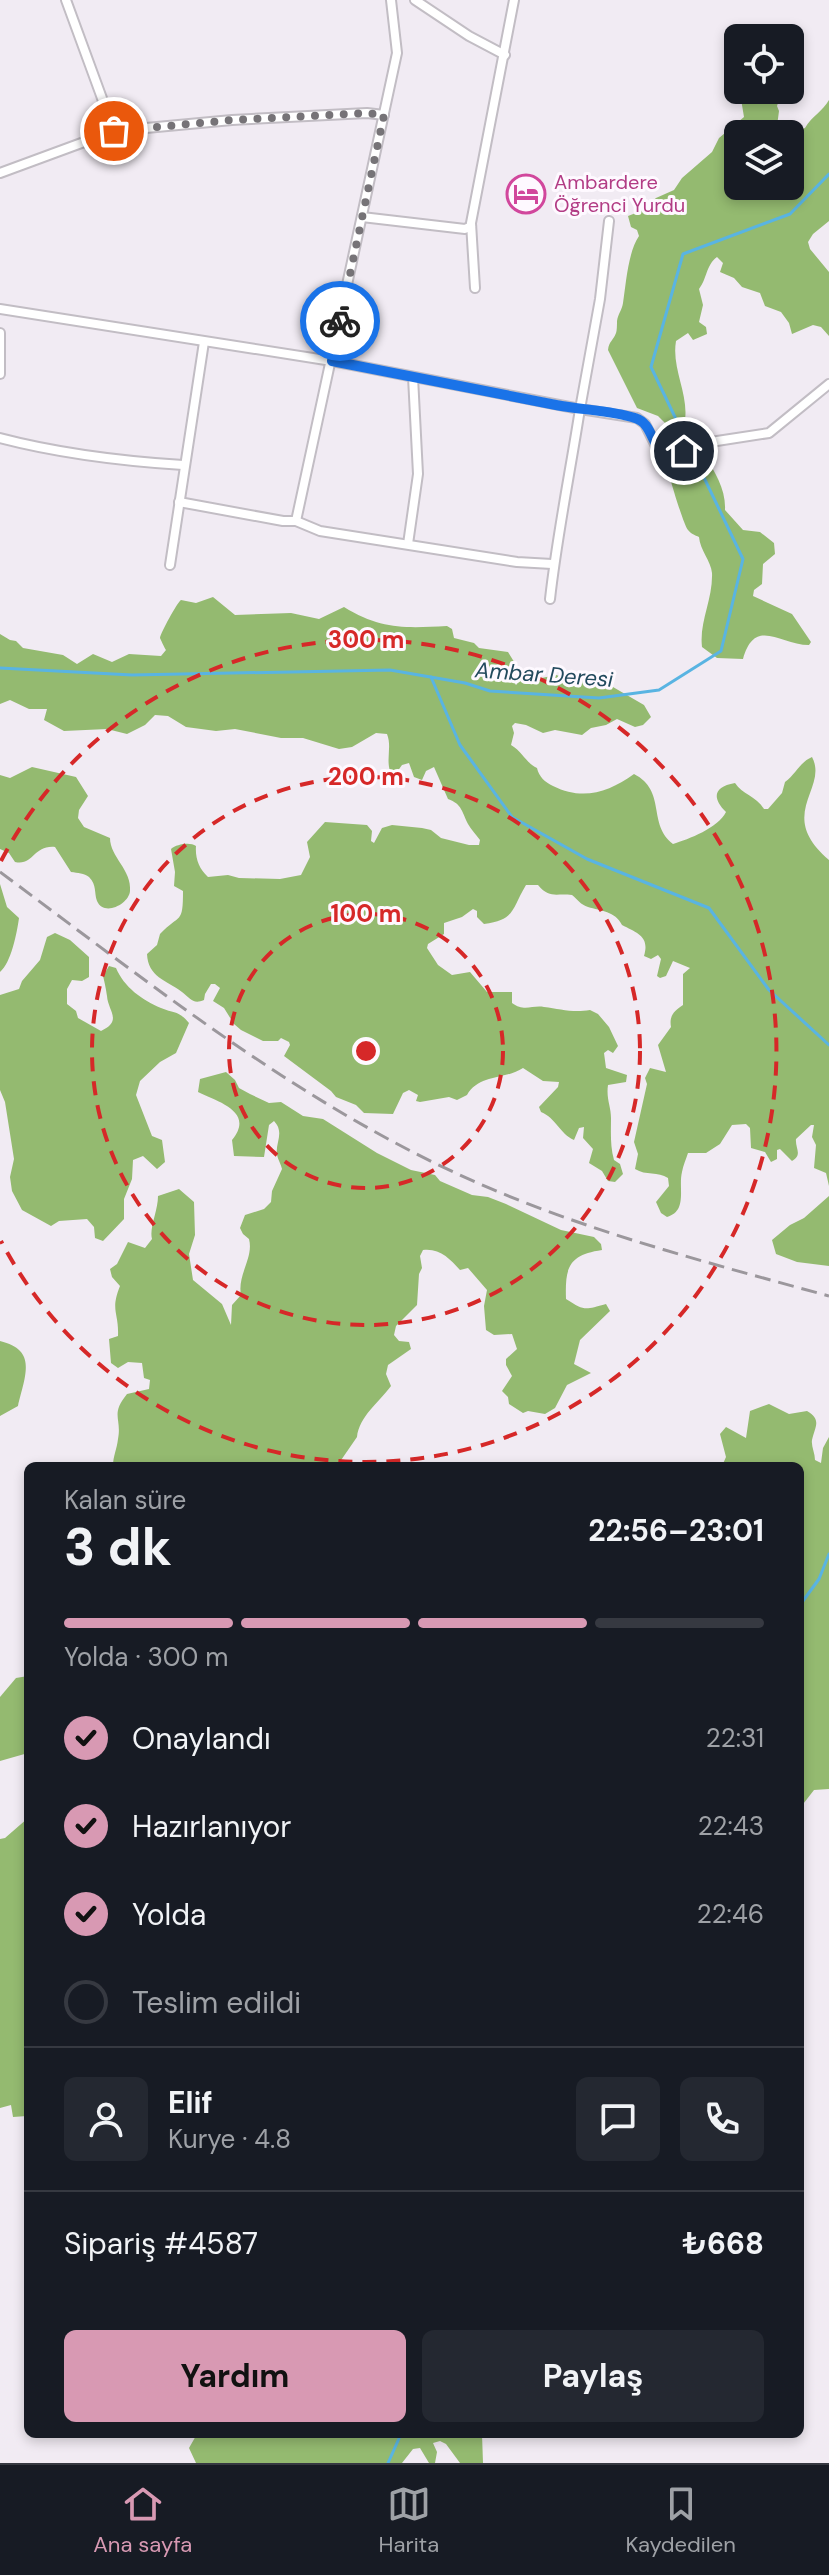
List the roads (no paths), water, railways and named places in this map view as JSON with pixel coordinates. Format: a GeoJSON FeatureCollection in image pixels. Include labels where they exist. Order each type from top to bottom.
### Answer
{"type":"FeatureCollection","features":[{"type":"Feature","properties":{"kind":"street"},"geometry":{"type":"LineString","coordinates":[[66,0],[114,131]]}},
{"type":"Feature","properties":{"kind":"street"},"geometry":{"type":"LineString","coordinates":[[296,521],[397,53],[391,0]]}},
{"type":"Feature","properties":{"kind":"street"},"geometry":{"type":"LineString","coordinates":[[415,0],[469,36],[505,55]]}},
{"type":"Feature","properties":{"kind":"street"},"geometry":{"type":"LineString","coordinates":[[475,288],[471,226],[514,0]]}},
{"type":"Feature","properties":{"kind":"street"},"geometry":{"type":"LineString","coordinates":[[0,173],[114,131],[232,120],[367,113],[384,115]]}},
{"type":"Feature","properties":{"kind":"street"},"geometry":{"type":"LineString","coordinates":[[362,217],[465,229],[471,226]]}},
{"type":"Feature","properties":{"kind":"street"},"geometry":{"type":"LineString","coordinates":[[550,599],[552,564],[559,540],[600,299],[609,221]]}},
{"type":"Feature","properties":{"kind":"street"},"geometry":{"type":"LineString","coordinates":[[0,309],[332,361],[637,418],[645,424],[657,448],[673,454],[695,446],[769,433],[829,384]]}},
{"type":"Feature","properties":{"kind":"street"},"geometry":{"type":"LineString","coordinates":[[0,333],[0,374]]}},
{"type":"Feature","properties":{"kind":"street"},"geometry":{"type":"LineString","coordinates":[[170,565],[204,342]]}},
{"type":"Feature","properties":{"kind":"street"},"geometry":{"type":"LineString","coordinates":[[408,544],[418,474],[413,377]]}},
{"type":"Feature","properties":{"kind":"street"},"geometry":{"type":"LineString","coordinates":[[0,438],[56,452],[183,465]]}},
{"type":"Feature","properties":{"kind":"street"},"geometry":{"type":"LineString","coordinates":[[179,502],[296,521],[320,531],[517,562],[552,564]]}},
{"type":"Feature","properties":{"kind":"waterway","name":"Ambar Deresi"},"geometry":{"type":"LineString","coordinates":[[0,668],[132,675],[390,670],[465,683],[490,691],[599,698],[659,690],[721,651],[743,559],[651,367],[683,254],[790,214],[829,174]]}},
{"type":"Feature","properties":{"kind":"waterway"},"geometry":{"type":"LineString","coordinates":[[431,677],[460,745],[512,817],[587,859],[709,908],[769,990],[829,1045]]}},
{"type":"Feature","properties":{"kind":"waterway"},"geometry":{"type":"LineString","coordinates":[[804,1600],[819,1579],[829,1554]]}},
{"type":"Feature","properties":{"kind":"waterway"},"geometry":{"type":"LineString","coordinates":[[388,2463],[399,2438]]}},
{"type":"Feature","properties":{"kind":"railway"},"geometry":{"type":"LineString","coordinates":[[0,872],[222,1036],[279,1074],[398,1144],[504,1194],[595,1228],[829,1296]]}},
{"type":"Feature","properties":{"kind":"place","name":"Ambardere Öğrenci Yurdu"},"geometry":{"type":"Point","coordinates":[526,194]}}]}
